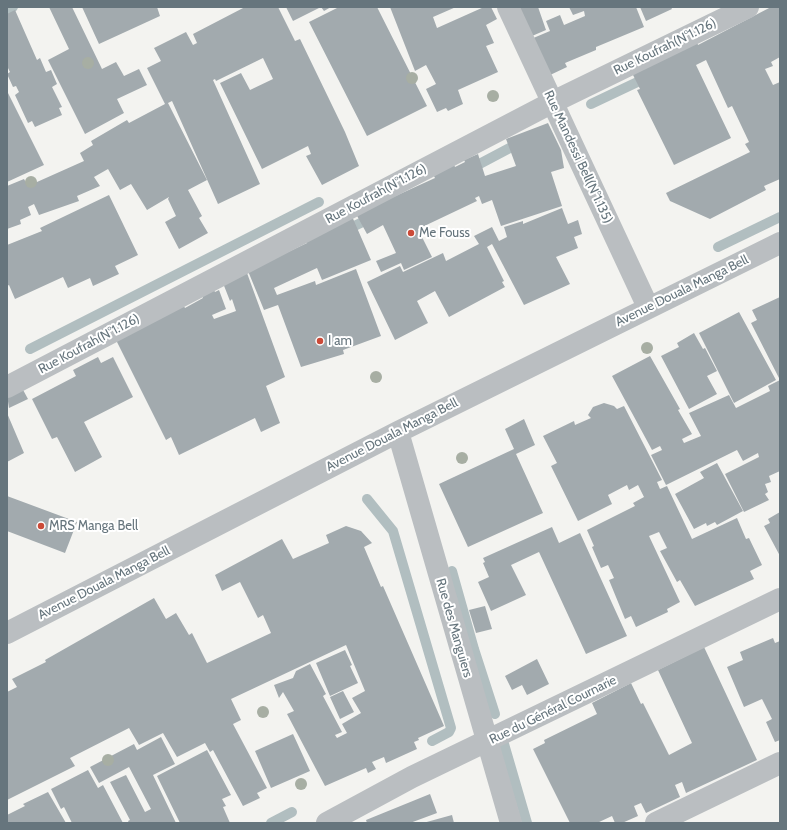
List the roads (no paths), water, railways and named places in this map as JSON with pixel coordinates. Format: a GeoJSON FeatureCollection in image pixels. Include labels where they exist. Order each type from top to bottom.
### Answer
{"type":"FeatureCollection","features":[{"type":"Feature","properties":{"kind":"street","name":"Rue Mandessi Bell(N°1.135)"},"geometry":{"type":"LineString","coordinates":[[508,7],[648,307]]}},
{"type":"Feature","properties":{"kind":"street","name":"Rue Koufrah(N°1.126)"},"geometry":{"type":"LineString","coordinates":[[7,387],[553,102],[747,7]]}},
{"type":"Feature","properties":{"kind":"street","name":"Avenue Douala Manga Bell"},"geometry":{"type":"LineString","coordinates":[[7,631],[398,432],[780,243]]}},
{"type":"Feature","properties":{"kind":"street","name":"Rue des Manguiers"},"geometry":{"type":"LineString","coordinates":[[398,432],[511,823]]}},
{"type":"Feature","properties":{"kind":"street","name":"Rue du Général Cournarie"},"geometry":{"type":"LineString","coordinates":[[327,823],[412,777],[487,743],[780,599]]}},
{"type":"Feature","properties":{"kind":"street"},"geometry":{"type":"LineString","coordinates":[[656,823],[780,763]]}},
{"type":"Feature","properties":{"kind":"waterway"},"geometry":{"type":"LineString","coordinates":[[7,10],[13,7]]}},
{"type":"Feature","properties":{"kind":"waterway"},"geometry":{"type":"LineString","coordinates":[[591,104],[648,77]]}},
{"type":"Feature","properties":{"kind":"waterway"},"geometry":{"type":"LineString","coordinates":[[470,169],[521,142]]}},
{"type":"Feature","properties":{"kind":"waterway"},"geometry":{"type":"LineString","coordinates":[[30,349],[319,202]]}},
{"type":"Feature","properties":{"kind":"waterway"},"geometry":{"type":"LineString","coordinates":[[344,231],[373,217]]}},
{"type":"Feature","properties":{"kind":"waterway"},"geometry":{"type":"LineString","coordinates":[[718,247],[780,217]]}},
{"type":"Feature","properties":{"kind":"waterway"},"geometry":{"type":"LineString","coordinates":[[367,499],[393,531],[451,728],[449,732],[432,741]]}},
{"type":"Feature","properties":{"kind":"waterway"},"geometry":{"type":"LineString","coordinates":[[452,571],[474,649],[495,714]]}},
{"type":"Feature","properties":{"kind":"waterway"},"geometry":{"type":"LineString","coordinates":[[504,744],[527,823]]}},
{"type":"Feature","properties":{"kind":"waterway"},"geometry":{"type":"LineString","coordinates":[[271,823],[292,812]]}},
{"type":"Feature","properties":{"kind":"place","name":"Me Fouss"},"geometry":{"type":"Point","coordinates":[411,233]}},
{"type":"Feature","properties":{"kind":"place","name":"I am"},"geometry":{"type":"Point","coordinates":[320,341]}},
{"type":"Feature","properties":{"kind":"place","name":"MRS Manga Bell"},"geometry":{"type":"Point","coordinates":[41,526]}}]}
